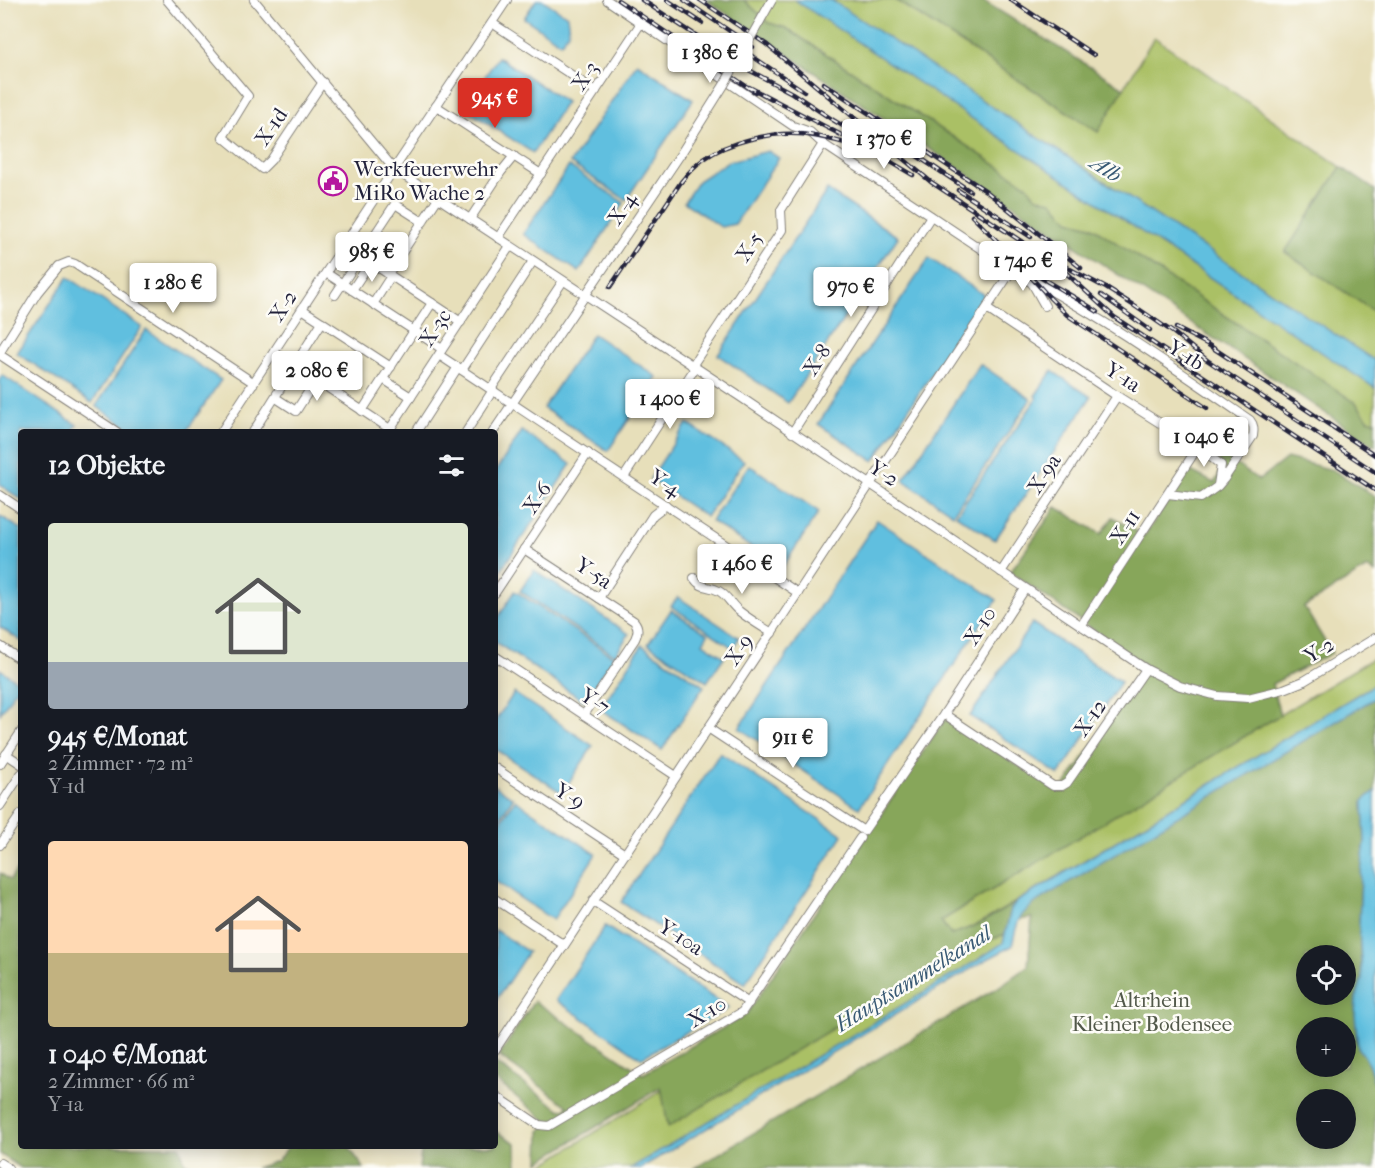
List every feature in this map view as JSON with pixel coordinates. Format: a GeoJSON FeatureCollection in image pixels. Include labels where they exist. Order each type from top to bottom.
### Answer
{"type":"FeatureCollection","features":[{"type":"Feature","properties":{"kind":"street","name":"X-1d"},"geometry":{"type":"LineString","coordinates":[[167,0],[248,96],[223,138],[262,168],[271,160],[322,82]]}},
{"type":"Feature","properties":{"kind":"street"},"geometry":{"type":"LineString","coordinates":[[254,0],[394,169]]}},
{"type":"Feature","properties":{"kind":"street","name":"X-2"},"geometry":{"type":"LineString","coordinates":[[222,429],[507,0]]}},
{"type":"Feature","properties":{"kind":"street","name":"Y-1b"},"geometry":{"type":"LineString","coordinates":[[607,0],[793,126],[810,132],[823,144],[1012,270],[1091,314],[1250,420],[1254,424],[1253,436],[1218,486]]}},
{"type":"Feature","properties":{"kind":"street","name":"X-4"},"geometry":{"type":"LineString","coordinates":[[495,429],[680,155],[724,85],[772,0]]}},
{"type":"Feature","properties":{"kind":"street"},"geometry":{"type":"LineString","coordinates":[[492,23],[596,91]]}},
{"type":"Feature","properties":{"kind":"street","name":"X-3"},"geometry":{"type":"LineString","coordinates":[[498,238],[641,23]]}},
{"type":"Feature","properties":{"kind":"street"},"geometry":{"type":"LineString","coordinates":[[436,106],[541,174]]}},
{"type":"Feature","properties":{"kind":"street","name":"X-5"},"geometry":{"type":"LineString","coordinates":[[624,477],[782,230],[781,210],[823,144]]}},
{"type":"Feature","properties":{"kind":"street"},"geometry":{"type":"LineString","coordinates":[[470,219],[514,156]]}},
{"type":"Feature","properties":{"kind":"street","name":"Y-2"},"geometry":{"type":"LineString","coordinates":[[394,169],[1146,669],[1180,686],[1217,696],[1248,698],[1284,690],[1304,681],[1375,638]]}},
{"type":"Feature","properties":{"kind":"street"},"geometry":{"type":"LineString","coordinates":[[373,304],[397,261],[438,198]]}},
{"type":"Feature","properties":{"kind":"street"},"geometry":{"type":"LineString","coordinates":[[335,295],[395,204],[423,222]]}},
{"type":"Feature","properties":{"kind":"street","name":"X-8"},"geometry":{"type":"LineString","coordinates":[[792,433],[931,216]]}},
{"type":"Feature","properties":{"kind":"street"},"geometry":{"type":"LineString","coordinates":[[370,242],[397,261]]}},
{"type":"Feature","properties":{"kind":"street","name":"X-3c"},"geometry":{"type":"LineString","coordinates":[[393,429],[411,397],[510,246]]}},
{"type":"Feature","properties":{"kind":"street"},"geometry":{"type":"LineString","coordinates":[[352,290],[379,249]]}},
{"type":"Feature","properties":{"kind":"street"},"geometry":{"type":"LineString","coordinates":[[418,429],[533,261]]}},
{"type":"Feature","properties":{"kind":"street"},"geometry":{"type":"LineString","coordinates":[[112,429],[0,354],[38,293],[59,266],[69,262],[254,383]]}},
{"type":"Feature","properties":{"kind":"street"},"geometry":{"type":"LineString","coordinates":[[370,262],[461,322]]}},
{"type":"Feature","properties":{"kind":"street","name":"X-9"},"geometry":{"type":"LineString","coordinates":[[498,1044],[1012,270]]}},
{"type":"Feature","properties":{"kind":"street","name":"Y-4"},"geometry":{"type":"LineString","coordinates":[[326,273],[414,331],[460,369],[798,593]]}},
{"type":"Feature","properties":{"kind":"street"},"geometry":{"type":"LineString","coordinates":[[468,429],[562,281]]}},
{"type":"Feature","properties":{"kind":"street","name":"Y-1b"},"geometry":{"type":"LineString","coordinates":[[1032,283],[1045,306]]}},
{"type":"Feature","properties":{"kind":"street"},"geometry":{"type":"LineString","coordinates":[[362,411],[432,303]]}},
{"type":"Feature","properties":{"kind":"street"},"geometry":{"type":"LineString","coordinates":[[302,309],[391,367]]}},
{"type":"Feature","properties":{"kind":"street","name":"Y-1a"},"geometry":{"type":"LineString","coordinates":[[987,309],[1198,447],[1221,465],[1218,486]]}},
{"type":"Feature","properties":{"kind":"street"},"geometry":{"type":"LineString","coordinates":[[255,429],[322,322]]}},
{"type":"Feature","properties":{"kind":"street"},"geometry":{"type":"LineString","coordinates":[[274,352],[389,429]]}},
{"type":"Feature","properties":{"kind":"street"},"geometry":{"type":"LineString","coordinates":[[383,379],[411,397]]}},
{"type":"Feature","properties":{"kind":"street"},"geometry":{"type":"LineString","coordinates":[[276,398],[296,411],[316,380]]}},
{"type":"Feature","properties":{"kind":"street","name":"X-9a"},"geometry":{"type":"LineString","coordinates":[[1001,572],[1117,396]]}},
{"type":"Feature","properties":{"kind":"street"},"geometry":{"type":"LineString","coordinates":[[378,429],[381,423]]}},
{"type":"Feature","properties":{"kind":"street","name":"X-11"},"geometry":{"type":"LineString","coordinates":[[1081,626],[1198,447]]}},
{"type":"Feature","properties":{"kind":"street","name":"X-6"},"geometry":{"type":"LineString","coordinates":[[498,588],[588,453]]}},
{"type":"Feature","properties":{"kind":"street"},"geometry":{"type":"LineString","coordinates":[[1168,494],[1201,498],[1218,486]]}},
{"type":"Feature","properties":{"kind":"street"},"geometry":{"type":"LineString","coordinates":[[0,495],[18,507]]}},
{"type":"Feature","properties":{"kind":"street"},"geometry":{"type":"LineString","coordinates":[[599,598],[653,515],[666,505]]}},
{"type":"Feature","properties":{"kind":"street","name":"Y-5a"},"geometry":{"type":"LineString","coordinates":[[524,549],[634,621],[638,627],[635,639],[584,715]]}},
{"type":"Feature","properties":{"kind":"street"},"geometry":{"type":"LineString","coordinates":[[694,578],[706,588],[717,590],[729,599],[737,610],[772,633]]}},
{"type":"Feature","properties":{"kind":"street","name":"X-10"},"geometry":{"type":"LineString","coordinates":[[498,1097],[539,1125],[549,1126],[742,1012],[944,714],[1025,589]]}},
{"type":"Feature","properties":{"kind":"street"},"geometry":{"type":"LineString","coordinates":[[0,646],[18,658]]}},
{"type":"Feature","properties":{"kind":"street","name":"Y-7"},"geometry":{"type":"LineString","coordinates":[[498,658],[676,776]]}},
{"type":"Feature","properties":{"kind":"street","name":"X-12"},"geometry":{"type":"LineString","coordinates":[[944,714],[1053,786],[1062,786],[1067,783],[1146,669]]}},
{"type":"Feature","properties":{"kind":"street"},"geometry":{"type":"LineString","coordinates":[[708,728],[862,835]]}},
{"type":"Feature","properties":{"kind":"street"},"geometry":{"type":"LineString","coordinates":[[0,764],[18,736]]}},
{"type":"Feature","properties":{"kind":"street"},"geometry":{"type":"LineString","coordinates":[[6,754],[18,762]]}},
{"type":"Feature","properties":{"kind":"street","name":"Y-9"},"geometry":{"type":"LineString","coordinates":[[498,770],[625,854]]}},
{"type":"Feature","properties":{"kind":"street"},"geometry":{"type":"LineString","coordinates":[[0,806],[18,779]]}},
{"type":"Feature","properties":{"kind":"street"},"geometry":{"type":"LineString","coordinates":[[0,845],[18,818]]}},
{"type":"Feature","properties":{"kind":"street"},"geometry":{"type":"LineString","coordinates":[[498,901],[564,945]]}},
{"type":"Feature","properties":{"kind":"street","name":"Y-10a"},"geometry":{"type":"LineString","coordinates":[[593,901],[749,1004]]}},
{"type":"Feature","properties":{"kind":"street"},"geometry":{"type":"LineString","coordinates":[[0,1163],[8,1168]]}},
{"type":"Feature","properties":{"kind":"green space"},"geometry":{"type":"Polygon","coordinates":[[[706,0],[744,0],[769,23],[786,28],[1027,185],[1037,196],[1052,201],[1069,220],[1091,226],[1356,403],[1368,419],[1375,421],[1375,446],[706,0]]]}},
{"type":"Feature","properties":{"kind":"green space"},"geometry":{"type":"Polygon","coordinates":[[[744,0],[795,0],[1375,388],[1375,421],[1368,420],[1356,403],[1091,226],[1069,221],[1052,201],[1037,196],[1026,185],[786,28],[769,23],[744,0]]]}},
{"type":"Feature","properties":{"kind":"green space"},"geometry":{"type":"Polygon","coordinates":[[[831,0],[895,0],[1098,132],[1154,37],[1341,167],[1285,252],[1375,312],[1375,361],[831,0]]]}},
{"type":"Feature","properties":{"kind":"green space"},"geometry":{"type":"Polygon","coordinates":[[[898,0],[982,0],[1124,88],[1098,132],[898,0]]]}},
{"type":"Feature","properties":{"kind":"green space"},"geometry":{"type":"Polygon","coordinates":[[[1341,167],[1375,190],[1375,312],[1285,252],[1341,167]]]}},
{"type":"Feature","properties":{"kind":"green space"},"geometry":{"type":"Polygon","coordinates":[[[1220,453],[1259,480],[1287,458],[1333,470],[1375,496],[1375,573],[1367,568],[1304,607],[1332,653],[1272,684],[1280,715],[941,921],[951,935],[979,924],[1018,901],[1011,909],[1005,934],[962,951],[668,1127],[661,1087],[539,1162],[540,1131],[549,1123],[498,1082],[498,1065],[561,1110],[569,1107],[499,1056],[534,1001],[643,1074],[746,1015],[945,719],[1060,792],[1147,667],[1010,572],[1056,507],[1101,534],[1113,517],[1144,536],[1189,470],[1214,483],[1223,467],[1217,459],[1220,453]]]}},
{"type":"Feature","properties":{"kind":"green space"},"geometry":{"type":"Polygon","coordinates":[[[1375,657],[1375,684],[979,924],[951,935],[941,921],[1375,657]]]}},
{"type":"Feature","properties":{"kind":"green space","name":"Altrhein Kleiner Bodensee"},"geometry":{"type":"Polygon","coordinates":[[[1375,698],[1375,791],[1363,801],[1365,841],[1359,927],[1362,980],[1356,998],[1356,945],[1296,945],[1296,1005],[1356,1005],[1356,1017],[1296,1017],[1296,1077],[1356,1077],[1356,1041],[1368,1063],[1375,1085],[1375,1168],[695,1168],[997,988],[1028,966],[1032,918],[1018,920],[1025,910],[1375,698]]]}},
{"type":"Feature","properties":{"kind":"green space"},"geometry":{"type":"Polygon","coordinates":[[[18,868],[18,1149],[181,1149],[185,1163],[213,1168],[21,1168],[0,1154],[0,873],[10,880],[18,868]]]}},
{"type":"Feature","properties":{"kind":"green space"},"geometry":{"type":"Polygon","coordinates":[[[1005,934],[1003,943],[976,961],[631,1168],[538,1168],[662,1090],[668,1126],[962,951],[1005,934]]]}},
{"type":"Feature","properties":{"kind":"green space"},"geometry":{"type":"Polygon","coordinates":[[[498,1133],[516,1143],[517,1168],[419,1168],[422,1149],[498,1149],[498,1133]]]}},
{"type":"Feature","properties":{"kind":"green space"},"geometry":{"type":"Polygon","coordinates":[[[287,1149],[350,1149],[364,1168],[255,1168],[277,1161],[287,1149]]]}},
{"type":"Feature","properties":{"kind":"water"},"geometry":{"type":"Polygon","coordinates":[[[536,0],[543,0],[567,16],[569,31],[561,43],[524,18],[536,0]]]}},
{"type":"Feature","properties":{"kind":"water"},"geometry":{"type":"Polygon","coordinates":[[[795,0],[831,0],[1375,361],[1375,388],[795,0]]]}},
{"type":"Feature","properties":{"kind":"water"},"geometry":{"type":"Polygon","coordinates":[[[498,57],[566,102],[533,153],[464,108],[498,57]]]}},
{"type":"Feature","properties":{"kind":"water"},"geometry":{"type":"Polygon","coordinates":[[[637,63],[693,100],[626,200],[570,163],[637,63]]]}},
{"type":"Feature","properties":{"kind":"water"},"geometry":{"type":"Polygon","coordinates":[[[768,151],[779,158],[735,224],[721,227],[684,202],[698,181],[727,162],[768,151]]]}},
{"type":"Feature","properties":{"kind":"water"},"geometry":{"type":"Polygon","coordinates":[[[569,166],[624,203],[579,272],[523,234],[569,166]]]}},
{"type":"Feature","properties":{"kind":"water"},"geometry":{"type":"Polygon","coordinates":[[[827,190],[898,237],[788,403],[718,355],[827,190]]]}},
{"type":"Feature","properties":{"kind":"water"},"geometry":{"type":"Polygon","coordinates":[[[929,258],[984,295],[874,461],[818,424],[929,258]]]}},
{"type":"Feature","properties":{"kind":"water"},"geometry":{"type":"Polygon","coordinates":[[[68,277],[142,327],[92,403],[17,353],[68,277]]]}},
{"type":"Feature","properties":{"kind":"water"},"geometry":{"type":"Polygon","coordinates":[[[146,330],[221,380],[188,429],[130,429],[96,406],[146,330]]]}},
{"type":"Feature","properties":{"kind":"water"},"geometry":{"type":"Polygon","coordinates":[[[593,334],[657,377],[608,451],[543,408],[593,334]]]}},
{"type":"Feature","properties":{"kind":"water"},"geometry":{"type":"Polygon","coordinates":[[[980,364],[1031,399],[953,514],[903,480],[980,364]]]}},
{"type":"Feature","properties":{"kind":"water"},"geometry":{"type":"Polygon","coordinates":[[[1052,371],[1091,397],[995,540],[956,515],[1037,398],[1035,396],[1052,371]]]}},
{"type":"Feature","properties":{"kind":"water"},"geometry":{"type":"Polygon","coordinates":[[[2,375],[77,425],[74,429],[18,429],[18,497],[0,485],[0,379],[2,375]]]}},
{"type":"Feature","properties":{"kind":"water"},"geometry":{"type":"Polygon","coordinates":[[[687,423],[744,461],[706,517],[650,479],[687,423]]]}},
{"type":"Feature","properties":{"kind":"water"},"geometry":{"type":"Polygon","coordinates":[[[522,431],[571,464],[498,574],[498,467],[522,431]]]}},
{"type":"Feature","properties":{"kind":"water"},"geometry":{"type":"Polygon","coordinates":[[[749,465],[819,512],[782,568],[711,521],[749,465]]]}},
{"type":"Feature","properties":{"kind":"water"},"geometry":{"type":"Polygon","coordinates":[[[0,516],[18,527],[18,639],[0,627],[0,516]]]}},
{"type":"Feature","properties":{"kind":"water"},"geometry":{"type":"Polygon","coordinates":[[[877,520],[997,600],[859,808],[739,728],[877,520]]]}},
{"type":"Feature","properties":{"kind":"water"},"geometry":{"type":"Polygon","coordinates":[[[534,570],[629,634],[615,655],[520,591],[534,570]]]}},
{"type":"Feature","properties":{"kind":"water"},"geometry":{"type":"Polygon","coordinates":[[[515,591],[614,657],[584,701],[498,644],[498,617],[515,591]]]}},
{"type":"Feature","properties":{"kind":"water"},"geometry":{"type":"Polygon","coordinates":[[[678,597],[739,638],[733,648],[671,606],[678,597]]]}},
{"type":"Feature","properties":{"kind":"water"},"geometry":{"type":"Polygon","coordinates":[[[671,610],[708,634],[703,643],[724,657],[707,682],[648,644],[671,610]]]}},
{"type":"Feature","properties":{"kind":"water"},"geometry":{"type":"Polygon","coordinates":[[[1032,623],[1121,682],[1059,775],[970,716],[1032,623]]]}},
{"type":"Feature","properties":{"kind":"water"},"geometry":{"type":"Polygon","coordinates":[[[642,645],[704,686],[662,750],[600,709],[642,645]]]}},
{"type":"Feature","properties":{"kind":"water"},"geometry":{"type":"Polygon","coordinates":[[[0,669],[18,682],[18,686],[0,714],[0,669]]]}},
{"type":"Feature","properties":{"kind":"water"},"geometry":{"type":"Polygon","coordinates":[[[1375,684],[1375,698],[1039,900],[1019,920],[1012,946],[641,1168],[631,1168],[976,961],[1003,943],[1011,909],[1018,901],[1375,684]]]}},
{"type":"Feature","properties":{"kind":"water"},"geometry":{"type":"Polygon","coordinates":[[[514,693],[593,746],[562,793],[498,751],[498,717],[514,693]]]}},
{"type":"Feature","properties":{"kind":"water"},"geometry":{"type":"Polygon","coordinates":[[[720,753],[843,835],[745,984],[621,902],[720,753]]]}},
{"type":"Feature","properties":{"kind":"water"},"geometry":{"type":"Polygon","coordinates":[[[498,788],[513,798],[498,821],[498,788]]]}},
{"type":"Feature","properties":{"kind":"water"},"geometry":{"type":"Polygon","coordinates":[[[1375,791],[1375,1085],[1367,1061],[1358,1049],[1355,1015],[1356,998],[1362,979],[1359,927],[1365,841],[1363,801],[1375,791]]]}},
{"type":"Feature","properties":{"kind":"water"},"geometry":{"type":"Polygon","coordinates":[[[515,800],[596,854],[553,920],[498,883],[498,826],[515,800]]]}},
{"type":"Feature","properties":{"kind":"water"},"geometry":{"type":"Polygon","coordinates":[[[605,926],[729,1008],[641,1058],[556,1000],[605,926]]]}},
{"type":"Feature","properties":{"kind":"water"},"geometry":{"type":"Polygon","coordinates":[[[498,932],[528,952],[498,997],[498,932]]]}},
{"type":"Feature","properties":{"kind":"railway"},"geometry":{"type":"LineString","coordinates":[[618,0],[755,92]]}},
{"type":"Feature","properties":{"kind":"railway"},"geometry":{"type":"LineString","coordinates":[[642,0],[747,69],[792,93],[858,135]]}},
{"type":"Feature","properties":{"kind":"railway"},"geometry":{"type":"LineString","coordinates":[[667,0],[702,23]]}},
{"type":"Feature","properties":{"kind":"railway"},"geometry":{"type":"LineString","coordinates":[[684,0],[753,47]]}},
{"type":"Feature","properties":{"kind":"railway"},"geometry":{"type":"LineString","coordinates":[[700,0],[766,44],[931,182],[1036,251],[1133,305],[1174,333],[1207,360],[1375,472]]}},
{"type":"Feature","properties":{"kind":"railway"},"geometry":{"type":"LineString","coordinates":[[1011,0],[1094,55]]}},
{"type":"Feature","properties":{"kind":"railway"},"geometry":{"type":"LineString","coordinates":[[737,46],[804,91]]}},
{"type":"Feature","properties":{"kind":"railway"},"geometry":{"type":"LineString","coordinates":[[823,83],[986,191],[1081,268]]}},
{"type":"Feature","properties":{"kind":"railway"},"geometry":{"type":"LineString","coordinates":[[749,87],[874,152],[913,175]]}},
{"type":"Feature","properties":{"kind":"railway"},"geometry":{"type":"LineString","coordinates":[[610,287],[681,182],[698,164],[714,153],[750,139],[788,134],[822,137],[845,143]]}},
{"type":"Feature","properties":{"kind":"railway"},"geometry":{"type":"LineString","coordinates":[[887,136],[970,191]]}},
{"type":"Feature","properties":{"kind":"railway"},"geometry":{"type":"LineString","coordinates":[[958,190],[1031,237]]}},
{"type":"Feature","properties":{"kind":"railway"},"geometry":{"type":"LineString","coordinates":[[972,216],[1067,315],[1207,408]]}},
{"type":"Feature","properties":{"kind":"railway"},"geometry":{"type":"LineString","coordinates":[[1064,271],[1114,317],[1375,490]]}},
{"type":"Feature","properties":{"kind":"railway"},"geometry":{"type":"LineString","coordinates":[[1034,273],[1098,312]]}},
{"type":"Feature","properties":{"kind":"railway"},"geometry":{"type":"LineString","coordinates":[[1101,295],[1150,330]]}},
{"type":"Feature","properties":{"kind":"railway"},"geometry":{"type":"LineString","coordinates":[[1176,328],[1207,344],[1375,455]]}},
{"type":"Feature","properties":{"kind":"place","name":"Werkfeuerwehr MiRo Wache 2"},"geometry":{"type":"Point","coordinates":[333,181]}},
{"type":"Feature","properties":{"kind":"water label","name":"Alb"},"geometry":{"type":"Point","coordinates":[1106,169]}},
{"type":"Feature","properties":{"kind":"water label","name":"Hauptsammelkanal"},"geometry":{"type":"Point","coordinates":[913,979]}}]}
